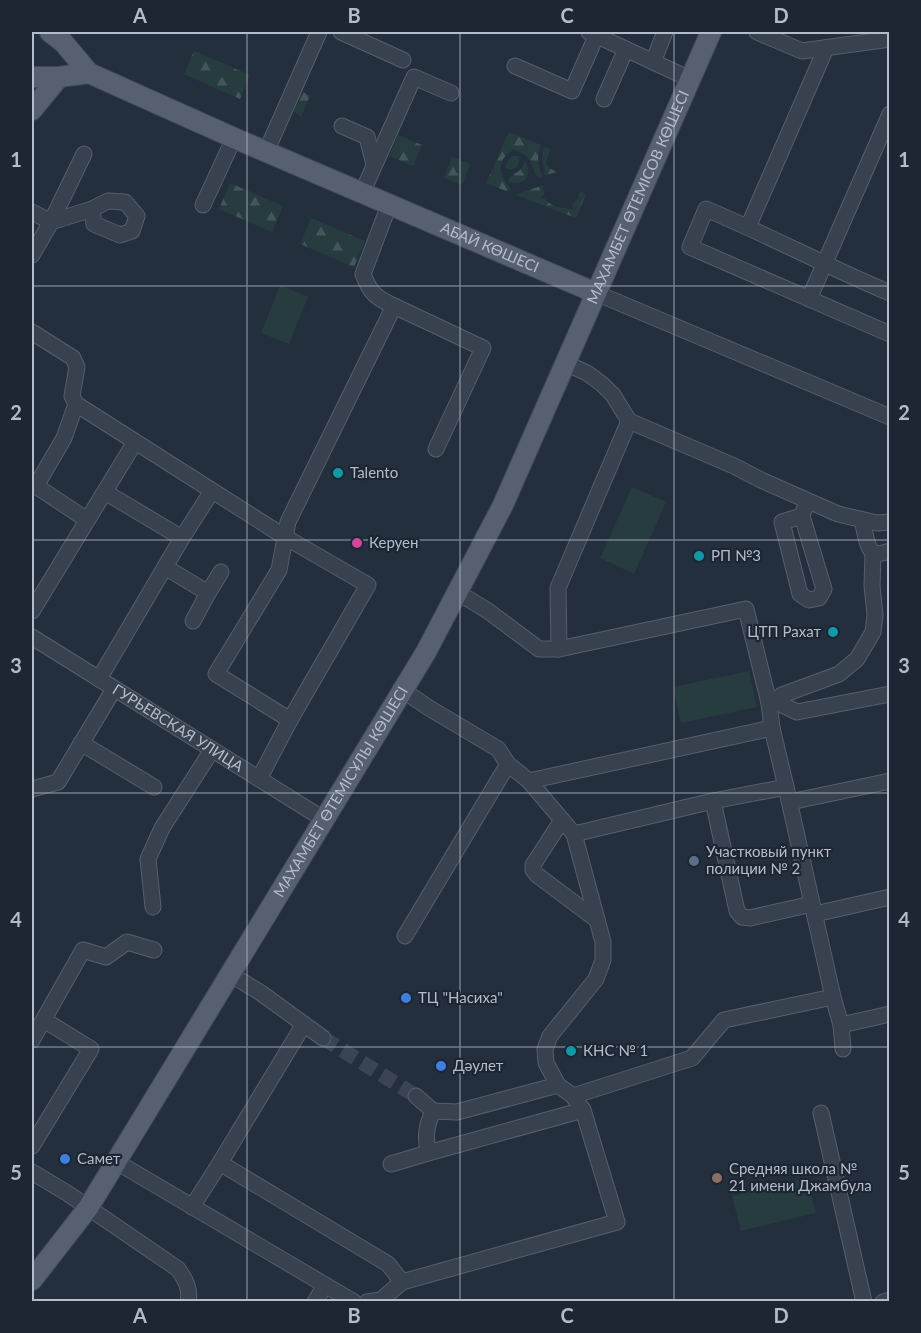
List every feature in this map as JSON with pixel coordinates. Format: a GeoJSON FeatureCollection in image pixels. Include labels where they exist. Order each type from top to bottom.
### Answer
{"type":"FeatureCollection","features":[{"type":"Feature","properties":{"kind":"main road","name":"МАХАМБЕТ ӨТЕМІСОВ КӨШЕСІ"},"geometry":{"type":"LineString","coordinates":[[565,363],[711,32]]}},
{"type":"Feature","properties":{"kind":"main road"},"geometry":{"type":"LineString","coordinates":[[32,77],[59,77],[89,73],[60,35]]}},
{"type":"Feature","properties":{"kind":"main road","name":"АБАЙ КӨШЕСІ"},"geometry":{"type":"LineString","coordinates":[[89,73],[266,152],[596,293]]}},
{"type":"Feature","properties":{"kind":"main road"},"geometry":{"type":"LineString","coordinates":[[32,110],[59,77]]}},
{"type":"Feature","properties":{"kind":"main road","name":"МАХАМБЕТ ӨТЕМІСҰЛЫ КӨШЕСІ"},"geometry":{"type":"LineString","coordinates":[[88,1208],[404,691],[503,505],[565,363]]}},
{"type":"Feature","properties":{"kind":"main road"},"geometry":{"type":"LineString","coordinates":[[32,1280],[88,1208]]}},
{"type":"Feature","properties":{"kind":"street"},"geometry":{"type":"LineString","coordinates":[[266,152],[319,32]]}},
{"type":"Feature","properties":{"kind":"street"},"geometry":{"type":"LineString","coordinates":[[341,32],[403,60]]}},
{"type":"Feature","properties":{"kind":"street"},"geometry":{"type":"LineString","coordinates":[[653,62],[665,32]]}},
{"type":"Feature","properties":{"kind":"street"},"geometry":{"type":"LineString","coordinates":[[760,32],[802,51],[890,39]]}},
{"type":"Feature","properties":{"kind":"street"},"geometry":{"type":"LineString","coordinates":[[515,66],[572,91],[594,33],[690,79]]}},
{"type":"Feature","properties":{"kind":"street"},"geometry":{"type":"LineString","coordinates":[[748,226],[826,48]]}},
{"type":"Feature","properties":{"kind":"street"},"geometry":{"type":"LineString","coordinates":[[604,99],[626,49]]}},
{"type":"Feature","properties":{"kind":"street"},"geometry":{"type":"LineString","coordinates":[[362,193],[414,77],[451,93]]}},
{"type":"Feature","properties":{"kind":"street"},"geometry":{"type":"LineString","coordinates":[[809,299],[890,114]]}},
{"type":"Feature","properties":{"kind":"street"},"geometry":{"type":"LineString","coordinates":[[342,126],[367,137],[374,164]]}},
{"type":"Feature","properties":{"kind":"street"},"geometry":{"type":"LineString","coordinates":[[203,205],[234,138]]}},
{"type":"Feature","properties":{"kind":"street"},"geometry":{"type":"LineString","coordinates":[[32,255],[84,154]]}},
{"type":"Feature","properties":{"kind":"street"},"geometry":{"type":"LineString","coordinates":[[389,205],[363,274],[368,288],[378,298],[483,348],[436,449]]}},
{"type":"Feature","properties":{"kind":"street"},"geometry":{"type":"LineString","coordinates":[[32,212],[51,222],[92,208]]}},
{"type":"Feature","properties":{"kind":"street"},"geometry":{"type":"LineString","coordinates":[[890,293],[824,264],[748,226],[706,209],[690,247],[890,334]]}},
{"type":"Feature","properties":{"kind":"street","name":"АБАЙ КӨШЕСІ"},"geometry":{"type":"LineString","coordinates":[[596,293],[890,417]]}},
{"type":"Feature","properties":{"kind":"street"},"geometry":{"type":"LineString","coordinates":[[290,720],[216,674],[279,570],[288,522],[394,306]]}},
{"type":"Feature","properties":{"kind":"street"},"geometry":{"type":"LineString","coordinates":[[32,332],[73,358],[77,367],[72,396],[76,404],[285,537],[368,585],[290,720],[259,779]]}},
{"type":"Feature","properties":{"kind":"street"},"geometry":{"type":"LineString","coordinates":[[565,363],[602,384],[613,395],[629,421],[734,466],[805,509],[877,523],[890,522]]}},
{"type":"Feature","properties":{"kind":"street"},"geometry":{"type":"LineString","coordinates":[[76,404],[64,438],[36,486],[87,520]]}},
{"type":"Feature","properties":{"kind":"street"},"geometry":{"type":"LineString","coordinates":[[559,649],[558,588],[629,421]]}},
{"type":"Feature","properties":{"kind":"street"},"geometry":{"type":"LineString","coordinates":[[32,611],[135,442]]}},
{"type":"Feature","properties":{"kind":"street"},"geometry":{"type":"LineString","coordinates":[[99,679],[212,490]]}},
{"type":"Feature","properties":{"kind":"street"},"geometry":{"type":"LineString","coordinates":[[105,492],[182,538]]}},
{"type":"Feature","properties":{"kind":"street"},"geometry":{"type":"LineString","coordinates":[[805,509],[824,589],[819,598],[809,600],[800,594],[782,522],[805,509]]}},
{"type":"Feature","properties":{"kind":"street"},"geometry":{"type":"LineString","coordinates":[[862,520],[869,549],[878,554],[890,551]]}},
{"type":"Feature","properties":{"kind":"street"},"geometry":{"type":"LineString","coordinates":[[772,702],[782,695],[839,674],[857,658],[873,632],[875,615],[872,586],[873,553]]}},
{"type":"Feature","properties":{"kind":"street"},"geometry":{"type":"LineString","coordinates":[[165,567],[208,594]]}},
{"type":"Feature","properties":{"kind":"street"},"geometry":{"type":"LineString","coordinates":[[193,621],[221,572]]}},
{"type":"Feature","properties":{"kind":"street"},"geometry":{"type":"LineString","coordinates":[[457,592],[488,611],[539,649],[559,649],[746,609],[772,702],[772,728],[841,1025],[843,1049]]}},
{"type":"Feature","properties":{"kind":"street","name":"ГУРЬЕВСКАЯ УЛИЦА"},"geometry":{"type":"LineString","coordinates":[[32,637],[325,820]]}},
{"type":"Feature","properties":{"kind":"street"},"geometry":{"type":"LineString","coordinates":[[32,789],[57,782],[114,688]]}},
{"type":"Feature","properties":{"kind":"street"},"geometry":{"type":"LineString","coordinates":[[367,1302],[381,1299],[402,1282],[616,1222],[583,1110],[573,1096],[558,1085],[546,1063],[545,1049],[550,1036],[596,979],[603,960],[603,942],[574,834],[529,781],[508,764],[498,749],[404,691]]}},
{"type":"Feature","properties":{"kind":"street"},"geometry":{"type":"LineString","coordinates":[[772,702],[797,712],[890,694]]}},
{"type":"Feature","properties":{"kind":"street"},"geometry":{"type":"LineString","coordinates":[[529,781],[772,728]]}},
{"type":"Feature","properties":{"kind":"street"},"geometry":{"type":"LineString","coordinates":[[81,743],[154,788]]}},
{"type":"Feature","properties":{"kind":"street"},"geometry":{"type":"LineString","coordinates":[[153,907],[148,859],[162,828],[212,750]]}},
{"type":"Feature","properties":{"kind":"street"},"geometry":{"type":"LineString","coordinates":[[405,936],[508,764]]}},
{"type":"Feature","properties":{"kind":"street"},"geometry":{"type":"LineString","coordinates":[[574,834],[713,801],[890,781]]}},
{"type":"Feature","properties":{"kind":"street"},"geometry":{"type":"LineString","coordinates":[[713,801],[736,911],[742,917],[750,918],[890,897]]}},
{"type":"Feature","properties":{"kind":"street"},"geometry":{"type":"LineString","coordinates":[[562,820],[533,865],[533,870],[597,920]]}},
{"type":"Feature","properties":{"kind":"street"},"geometry":{"type":"LineString","coordinates":[[32,1040],[83,950],[106,957],[127,942],[154,950]]}},
{"type":"Feature","properties":{"kind":"street"},"geometry":{"type":"LineString","coordinates":[[230,974],[261,993],[323,1038]]}},
{"type":"Feature","properties":{"kind":"street"},"geometry":{"type":"LineString","coordinates":[[573,1096],[692,1058],[724,1020],[833,997]]}},
{"type":"Feature","properties":{"kind":"street"},"geometry":{"type":"LineString","coordinates":[[841,1025],[890,1014]]}},
{"type":"Feature","properties":{"kind":"street"},"geometry":{"type":"LineString","coordinates":[[32,1146],[91,1049],[44,1020]]}},
{"type":"Feature","properties":{"kind":"street"},"geometry":{"type":"LineString","coordinates":[[192,1207],[304,1024]]}},
{"type":"Feature","properties":{"kind":"street"},"geometry":{"type":"LineString","coordinates":[[416,1096],[433,1111],[457,1112],[558,1085]]}},
{"type":"Feature","properties":{"kind":"street"},"geometry":{"type":"LineString","coordinates":[[391,1164],[583,1110]]}},
{"type":"Feature","properties":{"kind":"street"},"geometry":{"type":"LineString","coordinates":[[428,1153],[426,1137],[433,1111]]}},
{"type":"Feature","properties":{"kind":"street"},"geometry":{"type":"LineString","coordinates":[[821,1113],[864,1302]]}},
{"type":"Feature","properties":{"kind":"street"},"geometry":{"type":"LineString","coordinates":[[115,1161],[354,1302]]}},
{"type":"Feature","properties":{"kind":"street"},"geometry":{"type":"LineString","coordinates":[[220,1163],[388,1264],[402,1282]]}},
{"type":"Feature","properties":{"kind":"street"},"geometry":{"type":"LineString","coordinates":[[32,1172],[68,1193],[178,1269],[188,1287],[188,1302]]}},
{"type":"Feature","properties":{"kind":"street"},"geometry":{"type":"LineString","coordinates":[[315,1302],[325,1284]]}},
{"type":"Feature","properties":{"kind":"street"},"geometry":{"type":"LineString","coordinates":[[883,1302],[890,1300]]}},
{"type":"Feature","properties":{"kind":"green space"},"geometry":{"type":"Polygon","coordinates":[[[194,51],[250,75],[240,99],[184,74],[194,51]]]}},
{"type":"Feature","properties":{"kind":"green space"},"geometry":{"type":"Polygon","coordinates":[[[303,92],[310,96],[301,117],[294,111],[303,92]]]}},
{"type":"Feature","properties":{"kind":"green space"},"geometry":{"type":"Polygon","coordinates":[[[509,132],[541,145],[538,162],[543,178],[536,176],[526,156],[513,150],[507,154],[501,164],[502,174],[511,190],[506,191],[486,183],[509,132]]]}},
{"type":"Feature","properties":{"kind":"green space"},"geometry":{"type":"Polygon","coordinates":[[[398,135],[422,145],[413,166],[389,156],[398,135]]]}},
{"type":"Feature","properties":{"kind":"green space"},"geometry":{"type":"Polygon","coordinates":[[[544,147],[550,149],[546,163],[549,168],[557,172],[545,175],[542,157],[544,147]]]}},
{"type":"Feature","properties":{"kind":"green space"},"geometry":{"type":"Polygon","coordinates":[[[513,156],[519,156],[518,165],[512,169],[506,168],[506,164],[513,156]]]}},
{"type":"Feature","properties":{"kind":"green space"},"geometry":{"type":"Polygon","coordinates":[[[452,157],[470,164],[462,185],[444,178],[452,157]]]}},
{"type":"Feature","properties":{"kind":"green space"},"geometry":{"type":"Polygon","coordinates":[[[525,160],[528,175],[524,181],[509,182],[509,178],[520,170],[525,160]]]}},
{"type":"Feature","properties":{"kind":"green space"},"geometry":{"type":"Polygon","coordinates":[[[230,183],[283,206],[272,232],[219,209],[230,183]]]}},
{"type":"Feature","properties":{"kind":"green space"},"geometry":{"type":"Polygon","coordinates":[[[543,185],[542,198],[556,207],[573,210],[572,206],[580,191],[586,194],[576,218],[516,195],[543,185]]]}},
{"type":"Feature","properties":{"kind":"green space"},"geometry":{"type":"Polygon","coordinates":[[[311,218],[365,241],[354,267],[300,244],[311,218]]]}},
{"type":"Feature","properties":{"kind":"green space"},"geometry":{"type":"Polygon","coordinates":[[[280,285],[308,297],[289,344],[261,333],[280,285]]]}},
{"type":"Feature","properties":{"kind":"green space"},"geometry":{"type":"Polygon","coordinates":[[[632,487],[666,502],[634,574],[600,558],[632,487]]]}},
{"type":"Feature","properties":{"kind":"green space"},"geometry":{"type":"Polygon","coordinates":[[[749,671],[757,707],[681,723],[673,687],[749,671]]]}},
{"type":"Feature","properties":{"kind":"green space"},"geometry":{"type":"Polygon","coordinates":[[[807,1178],[816,1213],[741,1231],[732,1196],[807,1178]]]}},
{"type":"Feature","properties":{"kind":"tunnel"},"geometry":{"type":"LineString","coordinates":[[323,1038],[416,1096]]}},
{"type":"Feature","properties":{"kind":"place","name":"Talento"},"geometry":{"type":"Point","coordinates":[338,473]}},
{"type":"Feature","properties":{"kind":"place","name":"Керуен"},"geometry":{"type":"Point","coordinates":[357,543]}},
{"type":"Feature","properties":{"kind":"place","name":"РП №3"},"geometry":{"type":"Point","coordinates":[699,556]}},
{"type":"Feature","properties":{"kind":"place","name":"ЦТП Рахат"},"geometry":{"type":"Point","coordinates":[833,632]}},
{"type":"Feature","properties":{"kind":"place","name":"Участковый пункт полиции № 2"},"geometry":{"type":"Point","coordinates":[694,861]}},
{"type":"Feature","properties":{"kind":"place","name":"ТЦ \"Насиха\""},"geometry":{"type":"Point","coordinates":[406,998]}},
{"type":"Feature","properties":{"kind":"place","name":"КНС № 1"},"geometry":{"type":"Point","coordinates":[571,1051]}},
{"type":"Feature","properties":{"kind":"place","name":"Дәулет"},"geometry":{"type":"Point","coordinates":[441,1066]}},
{"type":"Feature","properties":{"kind":"place","name":"Самет"},"geometry":{"type":"Point","coordinates":[65,1159]}},
{"type":"Feature","properties":{"kind":"place","name":"Средняя школа № 21 имени Джамбула"},"geometry":{"type":"Point","coordinates":[717,1178]}}]}
